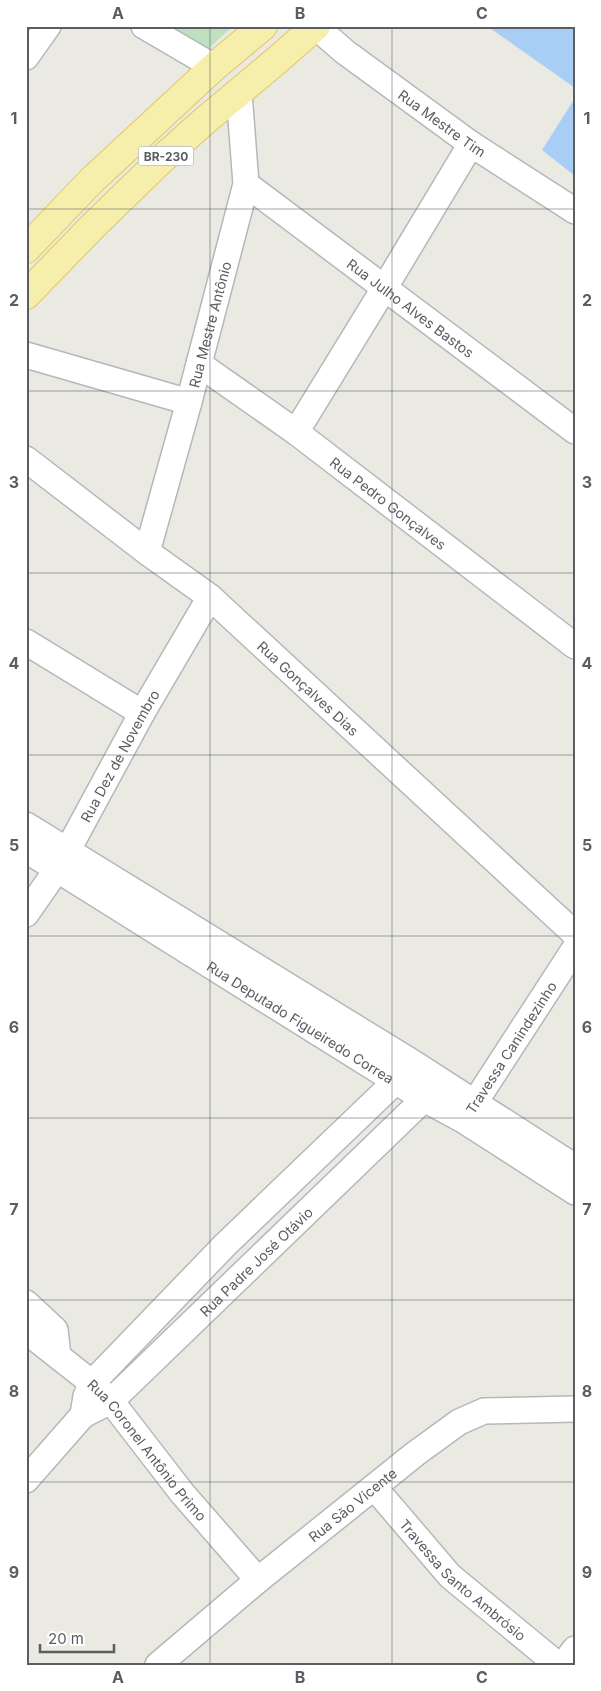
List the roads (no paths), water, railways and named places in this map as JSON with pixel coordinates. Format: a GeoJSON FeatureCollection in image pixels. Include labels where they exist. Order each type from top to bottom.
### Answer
{"type":"FeatureCollection","features":[{"type":"Feature","properties":{"kind":"main road","name":"BR-230"},"geometry":{"type":"LineString","coordinates":[[26,249],[91,181],[214,68],[263,26]]}},
{"type":"Feature","properties":{"kind":"main road","name":"BR-230"},"geometry":{"type":"LineString","coordinates":[[26,295],[162,159],[316,26]]}},
{"type":"Feature","properties":{"kind":"street"},"geometry":{"type":"LineString","coordinates":[[26,57],[48,26]]}},
{"type":"Feature","properties":{"kind":"street"},"geometry":{"type":"LineString","coordinates":[[144,26],[214,68]]}},
{"type":"Feature","properties":{"kind":"street","name":"Rua Mestre Tim"},"geometry":{"type":"LineString","coordinates":[[316,26],[346,52],[471,144],[575,211]]}},
{"type":"Feature","properties":{"kind":"street","name":"Rua Mestre Antônio"},"geometry":{"type":"LineString","coordinates":[[147,552],[189,402],[246,184],[239,93]]}},
{"type":"Feature","properties":{"kind":"street"},"geometry":{"type":"LineString","coordinates":[[296,432],[471,144]]}},
{"type":"Feature","properties":{"kind":"street","name":"Rua Julho Alves Bastos"},"geometry":{"type":"LineString","coordinates":[[246,184],[575,431]]}},
{"type":"Feature","properties":{"kind":"street"},"geometry":{"type":"LineString","coordinates":[[26,355],[189,402]]}},
{"type":"Feature","properties":{"kind":"street","name":"Rua Pedro Gonçalves"},"geometry":{"type":"LineString","coordinates":[[199,364],[296,432],[575,646]]}},
{"type":"Feature","properties":{"kind":"street","name":"Rua Gonçalves Dias"},"geometry":{"type":"LineString","coordinates":[[26,459],[147,552],[210,597],[575,934]]}},
{"type":"Feature","properties":{"kind":"street","name":"Rua Dez de Novembro"},"geometry":{"type":"LineString","coordinates":[[26,914],[62,859],[142,713],[210,597]]}},
{"type":"Feature","properties":{"kind":"street"},"geometry":{"type":"LineString","coordinates":[[26,642],[142,713]]}},
{"type":"Feature","properties":{"kind":"street","name":"Rua Deputado Figueiredo Correa"},"geometry":{"type":"LineString","coordinates":[[26,825],[62,859],[403,1071],[440,1080],[469,1111],[575,1192]]}},
{"type":"Feature","properties":{"kind":"street","name":"Rua Deputado Figueiredo Correa"},"geometry":{"type":"LineString","coordinates":[[26,850],[62,859]]}},
{"type":"Feature","properties":{"kind":"street","name":"Travessa Canindezinho"},"geometry":{"type":"LineString","coordinates":[[469,1111],[575,948]]}},
{"type":"Feature","properties":{"kind":"street","name":"Rua Deputado Figueiredo Correa"},"geometry":{"type":"LineString","coordinates":[[403,1071],[424,1099],[469,1111],[575,1167]]}},
{"type":"Feature","properties":{"kind":"street","name":"Rua Padre José Otávio"},"geometry":{"type":"LineString","coordinates":[[83,1415],[86,1396],[92,1383],[225,1245],[330,1145],[403,1071]]}},
{"type":"Feature","properties":{"kind":"street","name":"Rua Padre José Otávio"},"geometry":{"type":"LineString","coordinates":[[26,1480],[83,1415],[111,1402],[424,1099],[440,1080]]}},
{"type":"Feature","properties":{"kind":"street"},"geometry":{"type":"LineString","coordinates":[[330,1145],[352,1168]]}},
{"type":"Feature","properties":{"kind":"street"},"geometry":{"type":"LineString","coordinates":[[225,1245],[248,1268]]}},
{"type":"Feature","properties":{"kind":"street"},"geometry":{"type":"LineString","coordinates":[[171,1301],[193,1322]]}},
{"type":"Feature","properties":{"kind":"street"},"geometry":{"type":"LineString","coordinates":[[26,1303],[55,1330],[58,1356]]}},
{"type":"Feature","properties":{"kind":"street","name":"Rua Coronel Antônio Primo"},"geometry":{"type":"LineString","coordinates":[[26,1331],[92,1383],[111,1402],[182,1493],[258,1580]]}},
{"type":"Feature","properties":{"kind":"street","name":"Rua São Vicente"},"geometry":{"type":"LineString","coordinates":[[158,1665],[258,1580],[415,1454],[459,1422],[484,1411],[575,1409]]}},
{"type":"Feature","properties":{"kind":"street","name":"Travessa Santo Ambrósio"},"geometry":{"type":"LineString","coordinates":[[374,1487],[450,1576],[558,1665]]}},
{"type":"Feature","properties":{"kind":"street"},"geometry":{"type":"LineString","coordinates":[[563,1665],[575,1649]]}},
{"type":"Feature","properties":{"kind":"water"},"geometry":{"type":"Polygon","coordinates":[[[487,26],[575,26],[575,88],[487,26]]]}},
{"type":"Feature","properties":{"kind":"water"},"geometry":{"type":"Polygon","coordinates":[[[575,98],[575,176],[542,150],[575,98]]]}}]}
